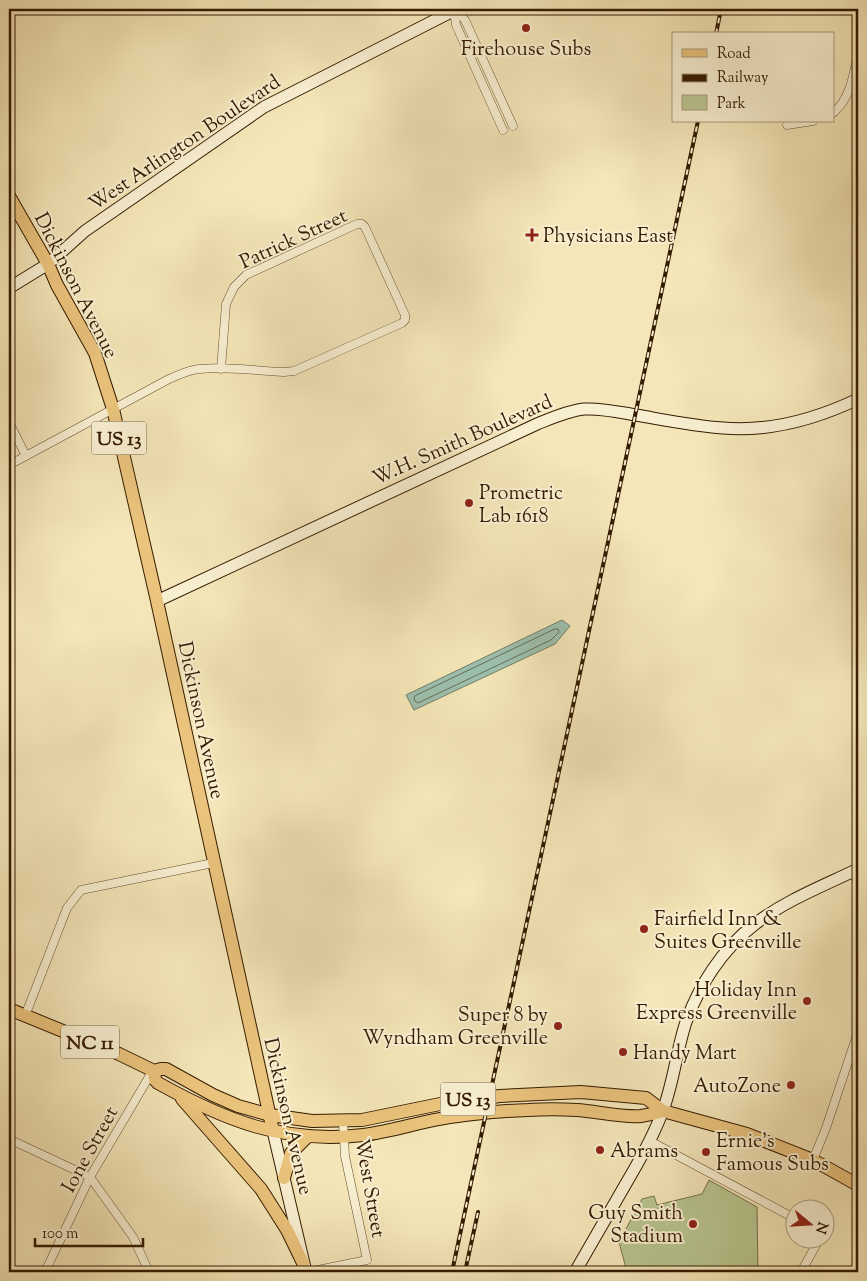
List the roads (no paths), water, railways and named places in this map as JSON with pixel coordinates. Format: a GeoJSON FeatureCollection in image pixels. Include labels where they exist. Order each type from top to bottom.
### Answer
{"type":"FeatureCollection","features":[{"type":"Feature","properties":{"kind":"main road","name":"West Arlington Boulevard"},"geometry":{"type":"LineString","coordinates":[[9,288],[48,264],[85,231],[264,106],[455,9]]}},
{"type":"Feature","properties":{"kind":"main road","name":"Dickinson Avenue"},"geometry":{"type":"LineString","coordinates":[[9,196],[48,264],[57,286],[95,353],[113,409],[157,600],[273,1131],[306,1269]]}},
{"type":"Feature","properties":{"kind":"main road","name":"W.H. Smith Boulevard"},"geometry":{"type":"LineString","coordinates":[[157,600],[537,424],[569,412],[596,409],[698,426],[761,428],[808,419],[832,412],[858,399]]}},
{"type":"Feature","properties":{"kind":"main road"},"geometry":{"type":"LineString","coordinates":[[575,1272],[650,1141],[663,1111],[692,1007],[700,990],[719,961],[754,925],[776,910],[806,893],[856,870]]}},
{"type":"Feature","properties":{"kind":"main road","name":"NC 11"},"geometry":{"type":"LineString","coordinates":[[9,1009],[119,1054],[153,1071],[166,1069],[225,1100],[270,1115]]}},
{"type":"Feature","properties":{"kind":"main road","name":"NC 11"},"geometry":{"type":"LineString","coordinates":[[153,1071],[155,1080],[177,1093],[224,1116],[273,1131]]}},
{"type":"Feature","properties":{"kind":"main road","name":"US 13"},"geometry":{"type":"LineString","coordinates":[[270,1115],[312,1121],[344,1121],[375,1118],[426,1106],[466,1100],[559,1092],[603,1093],[646,1098],[663,1111],[747,1134],[813,1160],[858,1185]]}},
{"type":"Feature","properties":{"kind":"main road"},"geometry":{"type":"LineString","coordinates":[[177,1093],[265,1195],[287,1230],[306,1269]]}},
{"type":"Feature","properties":{"kind":"main road","name":"US 13"},"geometry":{"type":"LineString","coordinates":[[273,1131],[308,1136],[344,1136],[382,1132],[434,1120],[486,1113],[528,1110],[578,1110],[640,1116],[663,1111]]}},
{"type":"Feature","properties":{"kind":"main road"},"geometry":{"type":"LineString","coordinates":[[284,1178],[291,1153],[308,1136]]}},
{"type":"Feature","properties":{"kind":"street"},"geometry":{"type":"LineString","coordinates":[[455,9],[465,20],[513,126]]}},
{"type":"Feature","properties":{"kind":"street"},"geometry":{"type":"LineString","coordinates":[[455,9],[456,25],[503,130]]}},
{"type":"Feature","properties":{"kind":"street"},"geometry":{"type":"LineString","coordinates":[[834,112],[840,108],[850,90],[858,54]]}},
{"type":"Feature","properties":{"kind":"street"},"geometry":{"type":"LineString","coordinates":[[786,125],[806,122]]}},
{"type":"Feature","properties":{"kind":"street","name":"Patrick Street"},"geometry":{"type":"LineString","coordinates":[[357,224],[365,226],[406,315],[402,323],[294,371],[221,369],[226,304],[229,295],[238,281],[257,269],[357,224]]}},
{"type":"Feature","properties":{"kind":"street"},"geometry":{"type":"LineString","coordinates":[[9,465],[186,372],[198,369],[221,369]]}},
{"type":"Feature","properties":{"kind":"street"},"geometry":{"type":"LineString","coordinates":[[9,422],[26,456]]}},
{"type":"Feature","properties":{"kind":"street"},"geometry":{"type":"LineString","coordinates":[[25,1016],[68,908],[81,890],[213,863]]}},
{"type":"Feature","properties":{"kind":"street"},"geometry":{"type":"LineString","coordinates":[[856,870],[858,884]]}},
{"type":"Feature","properties":{"kind":"street"},"geometry":{"type":"LineString","coordinates":[[813,1160],[826,1128],[858,1032]]}},
{"type":"Feature","properties":{"kind":"street","name":"Ione Street"},"geometry":{"type":"LineString","coordinates":[[45,1272],[90,1177],[153,1071]]}},
{"type":"Feature","properties":{"kind":"street","name":"West Street"},"geometry":{"type":"LineString","coordinates":[[306,1269],[368,1260],[346,1163],[344,1121]]}},
{"type":"Feature","properties":{"kind":"street"},"geometry":{"type":"LineString","coordinates":[[9,1139],[90,1177],[133,1237],[149,1272]]}},
{"type":"Feature","properties":{"kind":"street"},"geometry":{"type":"LineString","coordinates":[[650,1141],[784,1213]]}},
{"type":"Feature","properties":{"kind":"street"},"geometry":{"type":"LineString","coordinates":[[801,1272],[814,1248]]}},
{"type":"Feature","properties":{"kind":"water"},"geometry":{"type":"Polygon","coordinates":[[[562,620],[570,626],[555,644],[414,710],[406,695],[562,620]]]}},
{"type":"Feature","properties":{"kind":"railway"},"geometry":{"type":"LineString","coordinates":[[716,32],[721,9]]}},
{"type":"Feature","properties":{"kind":"railway"},"geometry":{"type":"LineString","coordinates":[[452,1272],[698,122]]}},
{"type":"Feature","properties":{"kind":"railway"},"geometry":{"type":"LineString","coordinates":[[465,1272],[478,1212]]}},
{"type":"Feature","properties":{"kind":"place","name":"Firehouse Subs"},"geometry":{"type":"Point","coordinates":[526,28]}},
{"type":"Feature","properties":{"kind":"place","name":"Physicians East"},"geometry":{"type":"Point","coordinates":[532,235]}},
{"type":"Feature","properties":{"kind":"place","name":"Prometric Lab 1618"},"geometry":{"type":"Point","coordinates":[469,503]}},
{"type":"Feature","properties":{"kind":"place","name":"Fairfield Inn & Suites Greenville"},"geometry":{"type":"Point","coordinates":[644,929]}},
{"type":"Feature","properties":{"kind":"place","name":"Holiday Inn Express Greenville"},"geometry":{"type":"Point","coordinates":[807,1001]}},
{"type":"Feature","properties":{"kind":"place","name":"Super 8 by Wyndham Greenville"},"geometry":{"type":"Point","coordinates":[558,1026]}},
{"type":"Feature","properties":{"kind":"place","name":"Handy Mart"},"geometry":{"type":"Point","coordinates":[623,1052]}},
{"type":"Feature","properties":{"kind":"place","name":"AutoZone"},"geometry":{"type":"Point","coordinates":[791,1085]}},
{"type":"Feature","properties":{"kind":"place","name":"Abrams"},"geometry":{"type":"Point","coordinates":[600,1150]}},
{"type":"Feature","properties":{"kind":"place","name":"Ernie’s Famous Subs"},"geometry":{"type":"Point","coordinates":[706,1152]}},
{"type":"Feature","properties":{"kind":"place","name":"Guy Smith Stadium"},"geometry":{"type":"Point","coordinates":[693,1224]}}]}
